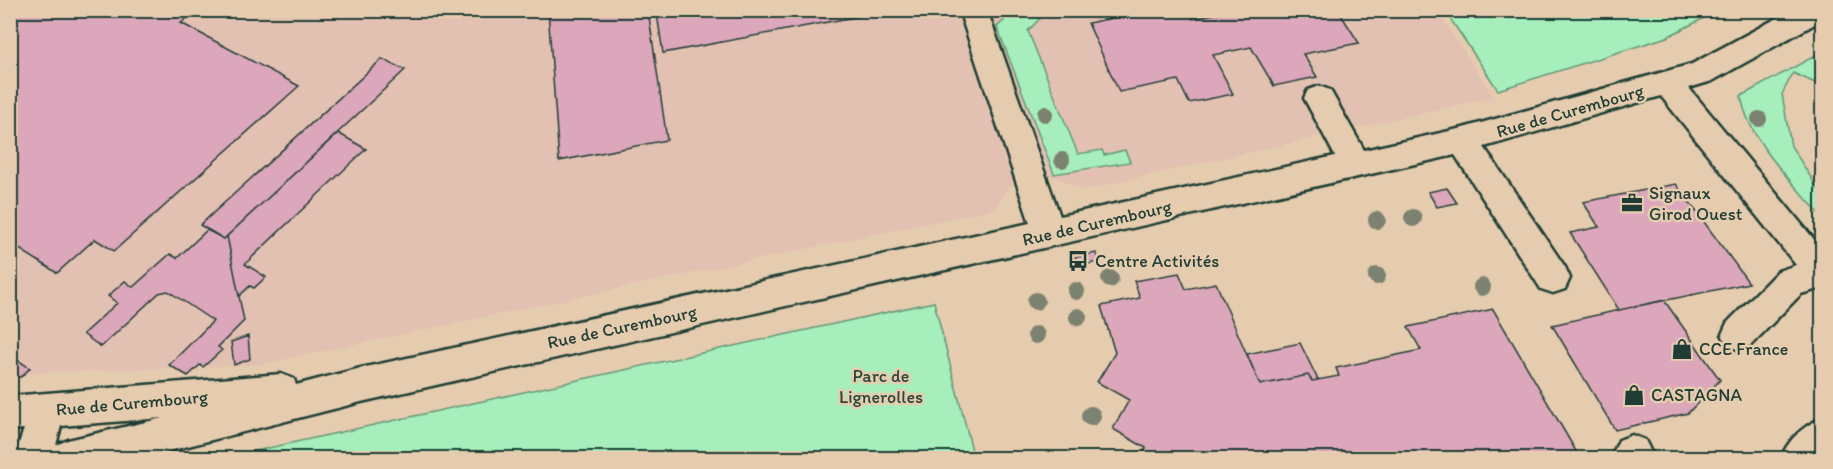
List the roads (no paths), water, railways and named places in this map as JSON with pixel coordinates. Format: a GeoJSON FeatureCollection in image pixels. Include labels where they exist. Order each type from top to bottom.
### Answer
{"type":"FeatureCollection","features":[{"type":"Feature","properties":{"kind":"street"},"geometry":{"type":"LineString","coordinates":[[973,10],[1050,233]]}},
{"type":"Feature","properties":{"kind":"street","name":"Rue de Curembourg"},"geometry":{"type":"LineString","coordinates":[[68,459],[360,385],[1463,141],[1701,73],[1817,10]]}},
{"type":"Feature","properties":{"kind":"street"},"geometry":{"type":"LineString","coordinates":[[1668,83],[1822,273],[1790,282],[1738,334]]}},
{"type":"Feature","properties":{"kind":"street"},"geometry":{"type":"LineString","coordinates":[[1319,98],[1356,165]]}},
{"type":"Feature","properties":{"kind":"street"},"geometry":{"type":"LineString","coordinates":[[1463,141],[1553,278]]}},
{"type":"Feature","properties":{"kind":"street","name":"Rue de Curembourg"},"geometry":{"type":"LineString","coordinates":[[10,413],[360,385]]}},
{"type":"Feature","properties":{"kind":"street"},"geometry":{"type":"LineString","coordinates":[[33,459],[48,410]]}},
{"type":"Feature","properties":{"kind":"street"},"geometry":{"type":"LineString","coordinates":[[1800,459],[1822,435]]}},
{"type":"Feature","properties":{"kind":"place","name":"Signaux Girod Ouest"},"geometry":{"type":"Point","coordinates":[1632,203]}},
{"type":"Feature","properties":{"kind":"place","name":"Centre Activités"},"geometry":{"type":"Point","coordinates":[1078,261]}},
{"type":"Feature","properties":{"kind":"place","name":"CCE France"},"geometry":{"type":"Point","coordinates":[1682,349]}},
{"type":"Feature","properties":{"kind":"place","name":"CASTAGNA"},"geometry":{"type":"Point","coordinates":[1634,395]}},
{"type":"Feature","properties":{"kind":"park label","name":"Parc de Lignerolles"},"geometry":{"type":"Point","coordinates":[881,386]}}]}
